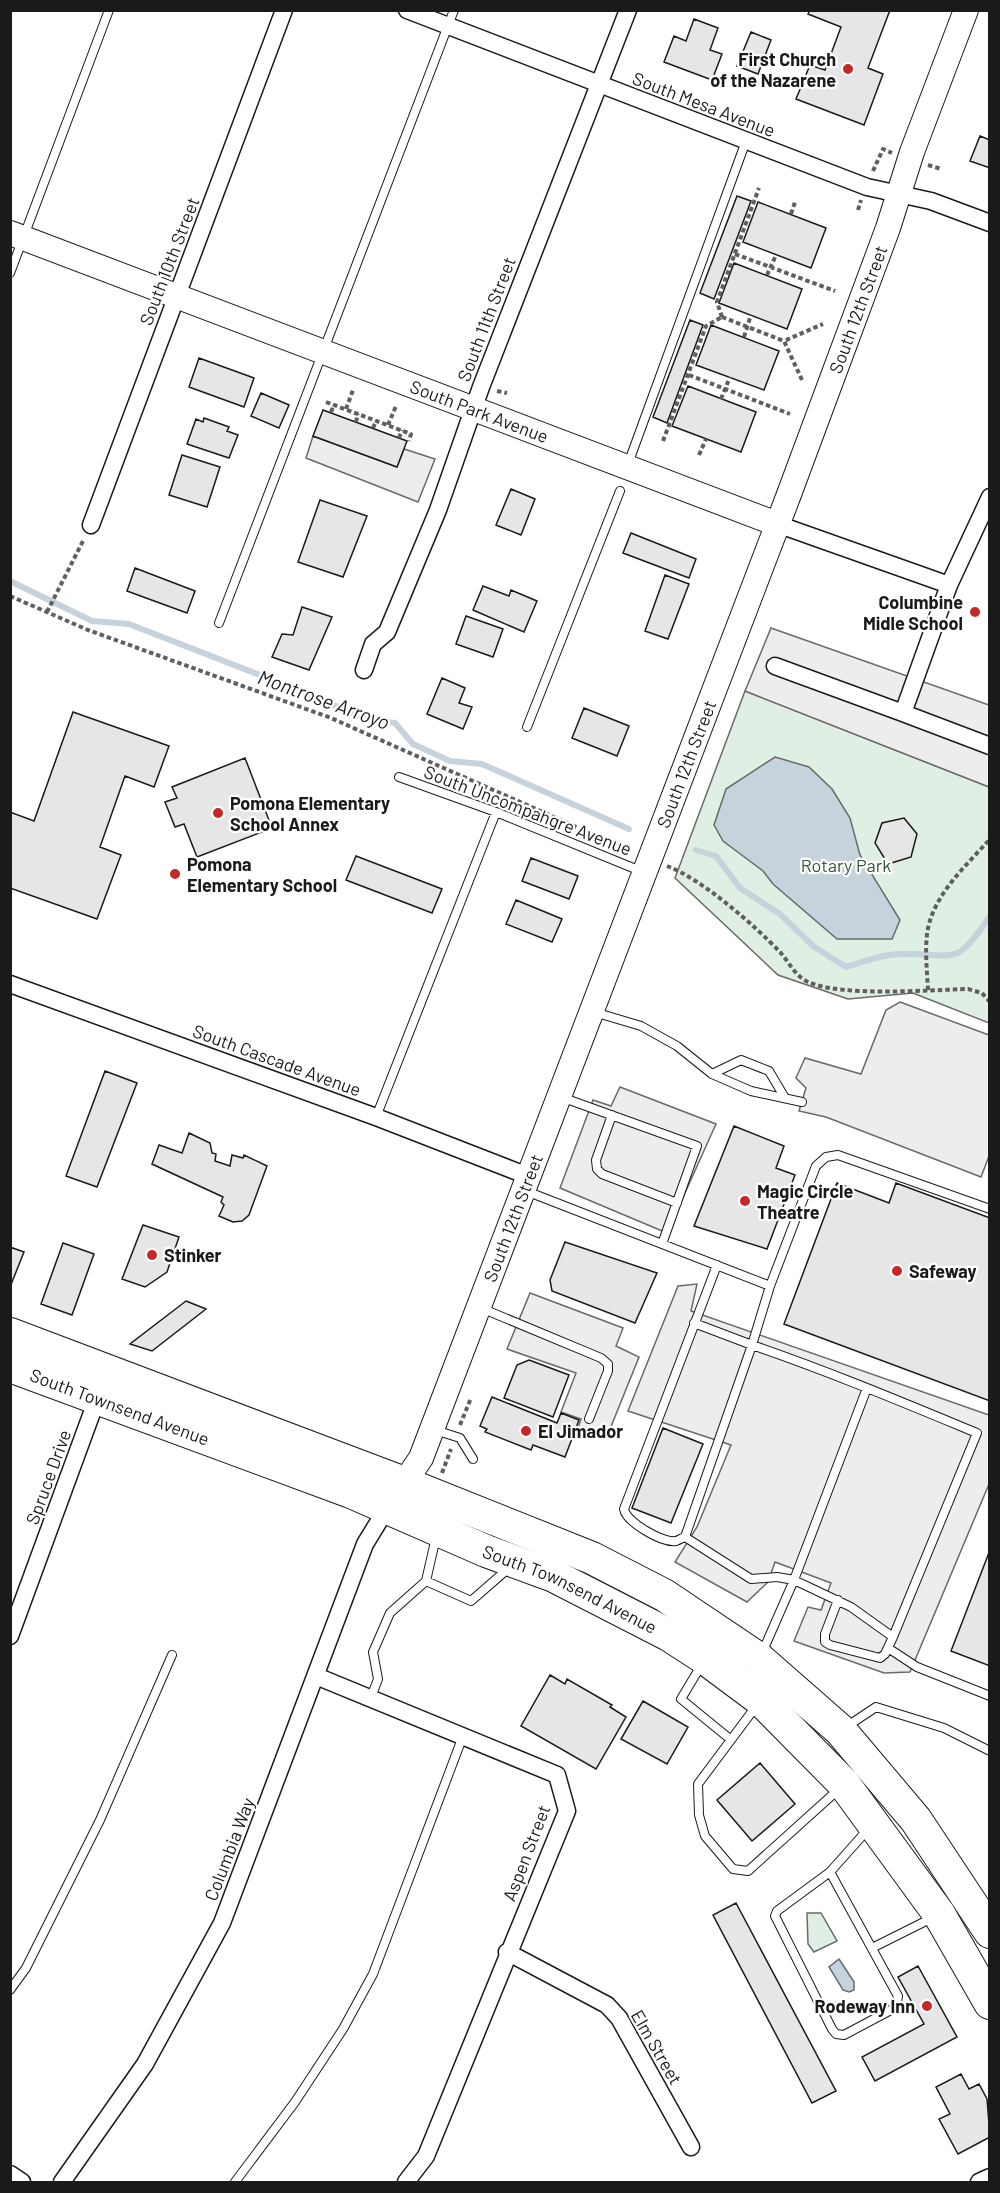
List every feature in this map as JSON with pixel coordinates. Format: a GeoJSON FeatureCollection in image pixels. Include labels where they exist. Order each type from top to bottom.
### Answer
{"type":"FeatureCollection","features":[{"type":"Feature","properties":{"kind":"highway","name":"South Townsend Avenue"},"geometry":{"type":"LineString","coordinates":[[10,1334],[396,1495],[438,1531],[554,1576],[630,1614],[705,1659],[761,1700],[844,1784],[939,1914],[990,2002]]}},
{"type":"Feature","properties":{"kind":"highway","name":"South Townsend Avenue"},"geometry":{"type":"LineString","coordinates":[[10,1366],[97,1399],[592,1558],[664,1595],[759,1659],[840,1730],[916,1820],[990,1932]]}},
{"type":"Feature","properties":{"kind":"street","name":"South 10th Street"},"geometry":{"type":"LineString","coordinates":[[91,525],[284,10]]}},
{"type":"Feature","properties":{"kind":"street","name":"South Mesa Avenue"},"geometry":{"type":"LineString","coordinates":[[407,10],[867,187],[931,201],[990,223]]}},
{"type":"Feature","properties":{"kind":"street","name":"South 11th Street"},"geometry":{"type":"LineString","coordinates":[[364,670],[373,644],[387,632],[421,551],[473,409],[628,10]]}},
{"type":"Feature","properties":{"kind":"street","name":"South 12th Street"},"geometry":{"type":"LineString","coordinates":[[396,1495],[417,1466],[590,1011],[654,869],[777,524],[888,228],[898,194],[966,10]]}},
{"type":"Feature","properties":{"kind":"street","name":"South Park Avenue"},"geometry":{"type":"LineString","coordinates":[[17,236],[777,524],[949,585]]}},
{"type":"Feature","properties":{"kind":"street"},"geometry":{"type":"LineString","coordinates":[[903,713],[949,585],[990,497]]}},
{"type":"Feature","properties":{"kind":"street"},"geometry":{"type":"LineString","coordinates":[[776,666],[990,746]]}},
{"type":"Feature","properties":{"kind":"street","name":"South Cascade Avenue"},"geometry":{"type":"LineString","coordinates":[[10,984],[376,1117],[525,1183]]}},
{"type":"Feature","properties":{"kind":"street","name":"Spruce Drive"},"geometry":{"type":"LineString","coordinates":[[10,1636],[97,1399]]}},
{"type":"Feature","properties":{"kind":"street","name":"Columbia Way"},"geometry":{"type":"LineString","coordinates":[[62,2182],[145,2064],[222,1923],[365,1544],[396,1495]]}},
{"type":"Feature","properties":{"kind":"street","name":"Aspen Street"},"geometry":{"type":"LineString","coordinates":[[316,1676],[557,1775],[567,1811],[507,1952],[426,2156],[406,2182]]}},
{"type":"Feature","properties":{"kind":"street","name":"Elm Street"},"geometry":{"type":"LineString","coordinates":[[507,1952],[607,2005],[619,2018],[691,2147]]}},
{"type":"Feature","properties":{"kind":"street"},"geometry":{"type":"LineString","coordinates":[[10,2174],[22,2182]]}},
{"type":"Feature","properties":{"kind":"street"},"geometry":{"type":"LineString","coordinates":[[979,2182],[990,2177]]}},
{"type":"Feature","properties":{"kind":"lane"},"geometry":{"type":"LineString","coordinates":[[10,273],[17,236],[109,10]]}},
{"type":"Feature","properties":{"kind":"lane"},"geometry":{"type":"LineString","coordinates":[[219,623],[325,352],[453,10]]}},
{"type":"Feature","properties":{"kind":"lane"},"geometry":{"type":"LineString","coordinates":[[626,467],[746,141]]}},
{"type":"Feature","properties":{"kind":"lane"},"geometry":{"type":"LineString","coordinates":[[527,727],[620,491]]}},
{"type":"Feature","properties":{"kind":"lane","name":"South Uncompahgre Avenue"},"geometry":{"type":"LineString","coordinates":[[399,777],[654,869]]}},
{"type":"Feature","properties":{"kind":"lane"},"geometry":{"type":"LineString","coordinates":[[376,1117],[496,812]]}},
{"type":"Feature","properties":{"kind":"lane"},"geometry":{"type":"LineString","coordinates":[[590,1011],[641,1026],[677,1046],[712,1074],[751,1092],[802,1102]]}},
{"type":"Feature","properties":{"kind":"lane"},"geometry":{"type":"LineString","coordinates":[[712,1074],[741,1060],[769,1071],[785,1098]]}},
{"type":"Feature","properties":{"kind":"lane"},"geometry":{"type":"LineString","coordinates":[[558,1095],[697,1146],[662,1244]]}},
{"type":"Feature","properties":{"kind":"lane"},"geometry":{"type":"LineString","coordinates":[[612,1115],[596,1160],[597,1169],[602,1174],[677,1203]]}},
{"type":"Feature","properties":{"kind":"lane"},"geometry":{"type":"LineString","coordinates":[[717,1265],[624,1509],[629,1521],[664,1539],[675,1541],[685,1537],[752,1345],[770,1286],[816,1166],[826,1157],[838,1155],[990,1209]]}},
{"type":"Feature","properties":{"kind":"lane"},"geometry":{"type":"LineString","coordinates":[[525,1183],[662,1244],[770,1286]]}},
{"type":"Feature","properties":{"kind":"lane"},"geometry":{"type":"LineString","coordinates":[[478,1306],[601,1358],[608,1364],[608,1371],[589,1419]]}},
{"type":"Feature","properties":{"kind":"lane"},"geometry":{"type":"LineString","coordinates":[[694,1323],[867,1388],[977,1433],[888,1648],[880,1658],[873,1658],[825,1642],[825,1634],[837,1600]]}},
{"type":"Feature","properties":{"kind":"lane"},"geometry":{"type":"LineString","coordinates":[[759,1659],[794,1580],[867,1388]]}},
{"type":"Feature","properties":{"kind":"lane"},"geometry":{"type":"LineString","coordinates":[[432,1429],[460,1438],[473,1459]]}},
{"type":"Feature","properties":{"kind":"lane"},"geometry":{"type":"LineString","coordinates":[[370,1700],[378,1679],[373,1652],[390,1613],[426,1581],[438,1531]]}},
{"type":"Feature","properties":{"kind":"lane"},"geometry":{"type":"LineString","coordinates":[[685,1537],[751,1579],[777,1577],[794,1580],[837,1600],[893,1636]]}},
{"type":"Feature","properties":{"kind":"lane"},"geometry":{"type":"LineString","coordinates":[[426,1581],[471,1601],[515,1562]]}},
{"type":"Feature","properties":{"kind":"lane"},"geometry":{"type":"LineString","coordinates":[[888,1648],[917,1666],[990,1696]]}},
{"type":"Feature","properties":{"kind":"lane"},"geometry":{"type":"LineString","coordinates":[[10,1990],[26,1968],[100,1820],[172,1655]]}},
{"type":"Feature","properties":{"kind":"lane"},"geometry":{"type":"LineString","coordinates":[[705,1659],[681,1699],[730,1739]]}},
{"type":"Feature","properties":{"kind":"lane"},"geometry":{"type":"LineString","coordinates":[[761,1700],[698,1784],[699,1815],[705,1836],[733,1869],[748,1871],[844,1784]]}},
{"type":"Feature","properties":{"kind":"lane"},"geometry":{"type":"LineString","coordinates":[[840,1730],[876,1707],[944,1728],[990,1751]]}},
{"type":"Feature","properties":{"kind":"lane"},"geometry":{"type":"LineString","coordinates":[[235,2182],[301,2093],[343,2029],[373,1974],[463,1736]]}},
{"type":"Feature","properties":{"kind":"lane"},"geometry":{"type":"LineString","coordinates":[[830,1872],[898,1996],[897,2003],[891,2010],[844,2035],[836,2034],[775,1916],[777,1911],[830,1872],[874,1823]]}},
{"type":"Feature","properties":{"kind":"lane"},"geometry":{"type":"LineString","coordinates":[[872,1948],[939,1914]]}},
{"type":"Feature","properties":{"kind":"path"},"geometry":{"type":"LineString","coordinates":[[722,317],[717,302],[759,188]]}},
{"type":"Feature","properties":{"kind":"path"},"geometry":{"type":"LineString","coordinates":[[791,214],[795,202]]}},
{"type":"Feature","properties":{"kind":"path"},"geometry":{"type":"LineString","coordinates":[[735,254],[835,291]]}},
{"type":"Feature","properties":{"kind":"path"},"geometry":{"type":"LineString","coordinates":[[767,275],[776,255]]}},
{"type":"Feature","properties":{"kind":"path"},"geometry":{"type":"LineString","coordinates":[[744,337],[751,315]]}},
{"type":"Feature","properties":{"kind":"path"},"geometry":{"type":"LineString","coordinates":[[722,317],[784,341],[802,380]]}},
{"type":"Feature","properties":{"kind":"path"},"geometry":{"type":"LineString","coordinates":[[663,441],[706,326],[722,317]]}},
{"type":"Feature","properties":{"kind":"path"},"geometry":{"type":"LineString","coordinates":[[784,341],[823,324]]}},
{"type":"Feature","properties":{"kind":"path"},"geometry":{"type":"LineString","coordinates":[[689,375],[790,414]]}},
{"type":"Feature","properties":{"kind":"path"},"geometry":{"type":"LineString","coordinates":[[721,399],[730,377]]}},
{"type":"Feature","properties":{"kind":"path"},"geometry":{"type":"LineString","coordinates":[[346,409],[353,390]]}},
{"type":"Feature","properties":{"kind":"path"},"geometry":{"type":"LineString","coordinates":[[326,402],[411,434],[409,441]]}},
{"type":"Feature","properties":{"kind":"path"},"geometry":{"type":"LineString","coordinates":[[331,412],[334,405]]}},
{"type":"Feature","properties":{"kind":"path"},"geometry":{"type":"LineString","coordinates":[[388,425],[396,406]]}},
{"type":"Feature","properties":{"kind":"path"},"geometry":{"type":"LineString","coordinates":[[356,422],[358,414]]}},
{"type":"Feature","properties":{"kind":"path"},"geometry":{"type":"LineString","coordinates":[[373,428],[376,421]]}},
{"type":"Feature","properties":{"kind":"path"},"geometry":{"type":"LineString","coordinates":[[399,438],[402,430]]}},
{"type":"Feature","properties":{"kind":"path"},"geometry":{"type":"LineString","coordinates":[[699,455],[706,439]]}},
{"type":"Feature","properties":{"kind":"path"},"geometry":{"type":"LineString","coordinates":[[48,610],[91,525]]}},
{"type":"Feature","properties":{"kind":"path"},"geometry":{"type":"LineString","coordinates":[[10,596],[48,610],[88,630],[331,718],[615,844]]}},
{"type":"Feature","properties":{"kind":"path"},"geometry":{"type":"LineString","coordinates":[[928,990],[926,943],[933,911],[940,899],[990,839]]}},
{"type":"Feature","properties":{"kind":"path"},"geometry":{"type":"LineString","coordinates":[[654,869],[680,871],[701,885],[761,934],[780,953],[794,972],[808,982],[836,988],[968,989],[982,993],[990,1002]]}},
{"type":"Feature","properties":{"kind":"green space","name":"Rotary Park"},"geometry":{"type":"Polygon","coordinates":[[[745,691],[989,787],[989,1023],[913,993],[848,999],[778,975],[675,878],[745,691]]]}},
{"type":"Feature","properties":{"kind":"green space"},"geometry":{"type":"Polygon","coordinates":[[[807,1913],[821,1913],[837,1941],[814,1952],[808,1944],[807,1913]]]}},
{"type":"Feature","properties":{"kind":"shaded area"},"geometry":{"type":"Polygon","coordinates":[[[313,436],[397,467],[404,449],[435,459],[418,502],[306,458],[313,436]]]}},
{"type":"Feature","properties":{"kind":"shaded area"},"geometry":{"type":"Polygon","coordinates":[[[771,628],[989,705],[989,787],[745,691],[771,628]]]}},
{"type":"Feature","properties":{"kind":"shaded area"},"geometry":{"type":"Polygon","coordinates":[[[775,757],[809,767],[832,789],[850,818],[860,855],[900,920],[892,939],[837,939],[773,884],[763,871],[723,841],[714,825],[726,789],[775,757]]]}},
{"type":"Feature","properties":{"kind":"shaded area"},"geometry":{"type":"Polygon","coordinates":[[[900,1002],[989,1035],[989,1156],[981,1177],[826,1117],[799,1111],[806,1088],[796,1078],[805,1058],[861,1074],[886,1010],[900,1002]]]}},
{"type":"Feature","properties":{"kind":"shaded area"},"geometry":{"type":"Polygon","coordinates":[[[620,1087],[716,1124],[667,1233],[560,1188],[593,1100],[611,1106],[620,1087]]]}},
{"type":"Feature","properties":{"kind":"shaded area"},"geometry":{"type":"Polygon","coordinates":[[[697,1284],[691,1311],[989,1415],[989,1484],[910,1672],[884,1673],[794,1641],[808,1607],[821,1610],[831,1583],[775,1562],[768,1582],[747,1602],[675,1562],[697,1527],[731,1445],[628,1411],[678,1286],[697,1284]]]}},
{"type":"Feature","properties":{"kind":"shaded area"},"geometry":{"type":"Polygon","coordinates":[[[530,1293],[623,1328],[616,1346],[639,1357],[606,1439],[578,1428],[581,1419],[561,1412],[576,1373],[507,1349],[530,1293]]]}},
{"type":"Feature","properties":{"kind":"shaded area"},"geometry":{"type":"Polygon","coordinates":[[[839,1959],[854,1982],[854,1990],[849,1992],[843,1990],[829,1967],[839,1959]]]}},
{"type":"Feature","properties":{"kind":"building","name":"First Church of the Nazarene"},"geometry":{"type":"Polygon","coordinates":[[[810,10],[890,10],[868,68],[883,74],[864,125],[796,99],[810,65],[825,70],[841,27],[808,14],[810,10]]]}},
{"type":"Feature","properties":{"kind":"building"},"geometry":{"type":"Polygon","coordinates":[[[694,19],[718,28],[710,50],[722,54],[712,80],[664,62],[674,36],[686,41],[694,19]]]}},
{"type":"Feature","properties":{"kind":"building"},"geometry":{"type":"Polygon","coordinates":[[[751,32],[771,40],[758,74],[737,66],[751,32]]]}},
{"type":"Feature","properties":{"kind":"building"},"geometry":{"type":"Polygon","coordinates":[[[980,136],[990,140],[990,168],[970,161],[980,136]]]}},
{"type":"Feature","properties":{"kind":"building"},"geometry":{"type":"Polygon","coordinates":[[[737,196],[751,201],[714,299],[700,293],[737,196]]]}},
{"type":"Feature","properties":{"kind":"building"},"geometry":{"type":"Polygon","coordinates":[[[758,202],[826,228],[811,268],[743,242],[758,202]]]}},
{"type":"Feature","properties":{"kind":"building"},"geometry":{"type":"Polygon","coordinates":[[[734,263],[802,289],[787,329],[719,303],[734,263]]]}},
{"type":"Feature","properties":{"kind":"building"},"geometry":{"type":"Polygon","coordinates":[[[690,320],[703,325],[667,423],[653,417],[690,320]]]}},
{"type":"Feature","properties":{"kind":"building"},"geometry":{"type":"Polygon","coordinates":[[[711,325],[779,351],[764,390],[696,365],[711,325]]]}},
{"type":"Feature","properties":{"kind":"building"},"geometry":{"type":"Polygon","coordinates":[[[199,358],[254,378],[244,407],[189,387],[199,358]]]}},
{"type":"Feature","properties":{"kind":"building"},"geometry":{"type":"Polygon","coordinates":[[[688,386],[756,412],[741,452],[672,426],[688,386]]]}},
{"type":"Feature","properties":{"kind":"building"},"geometry":{"type":"Polygon","coordinates":[[[261,393],[289,405],[279,428],[251,416],[261,393]]]}},
{"type":"Feature","properties":{"kind":"building"},"geometry":{"type":"Polygon","coordinates":[[[323,410],[407,441],[397,467],[313,436],[323,410]]]}},
{"type":"Feature","properties":{"kind":"building"},"geometry":{"type":"Polygon","coordinates":[[[204,418],[229,427],[227,431],[238,435],[229,458],[187,444],[196,419],[203,422],[204,418]]]}},
{"type":"Feature","properties":{"kind":"building"},"geometry":{"type":"Polygon","coordinates":[[[182,455],[220,467],[207,507],[169,495],[182,455]]]}},
{"type":"Feature","properties":{"kind":"building"},"geometry":{"type":"Polygon","coordinates":[[[511,489],[535,499],[521,535],[496,525],[511,489]]]}},
{"type":"Feature","properties":{"kind":"building"},"geometry":{"type":"Polygon","coordinates":[[[320,500],[367,516],[343,577],[298,562],[320,500]]]}},
{"type":"Feature","properties":{"kind":"building"},"geometry":{"type":"Polygon","coordinates":[[[631,533],[696,559],[689,578],[623,553],[631,533]]]}},
{"type":"Feature","properties":{"kind":"building"},"geometry":{"type":"Polygon","coordinates":[[[135,568],[195,591],[187,613],[127,591],[135,568]]]}},
{"type":"Feature","properties":{"kind":"building"},"geometry":{"type":"Polygon","coordinates":[[[665,575],[689,584],[668,639],[645,631],[665,575]]]}},
{"type":"Feature","properties":{"kind":"building"},"geometry":{"type":"Polygon","coordinates":[[[483,586],[509,596],[511,590],[537,601],[524,632],[473,610],[483,586]]]}},
{"type":"Feature","properties":{"kind":"building"},"geometry":{"type":"Polygon","coordinates":[[[302,607],[332,617],[309,670],[272,657],[282,634],[293,635],[302,607]]]}},
{"type":"Feature","properties":{"kind":"building"},"geometry":{"type":"Polygon","coordinates":[[[466,616],[503,629],[493,657],[456,644],[466,616]]]}},
{"type":"Feature","properties":{"kind":"building"},"geometry":{"type":"Polygon","coordinates":[[[442,678],[465,688],[459,703],[472,707],[463,729],[427,714],[442,678]]]}},
{"type":"Feature","properties":{"kind":"building"},"geometry":{"type":"Polygon","coordinates":[[[584,708],[629,726],[617,756],[572,738],[584,708]]]}},
{"type":"Feature","properties":{"kind":"building"},"geometry":{"type":"Polygon","coordinates":[[[73,712],[169,746],[154,787],[125,776],[100,847],[121,855],[97,919],[10,888],[10,812],[34,821],[73,712]]]}},
{"type":"Feature","properties":{"kind":"building","name":"Pomona Elementary School Annex"},"geometry":{"type":"Polygon","coordinates":[[[245,758],[272,828],[197,857],[184,824],[175,827],[165,802],[177,798],[172,787],[245,758]]]}},
{"type":"Feature","properties":{"kind":"building"},"geometry":{"type":"Polygon","coordinates":[[[904,818],[917,834],[911,857],[888,864],[875,843],[882,823],[904,818]]]}},
{"type":"Feature","properties":{"kind":"building"},"geometry":{"type":"Polygon","coordinates":[[[356,856],[442,889],[432,913],[346,880],[356,856]]]}},
{"type":"Feature","properties":{"kind":"building"},"geometry":{"type":"Polygon","coordinates":[[[531,858],[578,876],[569,899],[522,881],[531,858]]]}},
{"type":"Feature","properties":{"kind":"building"},"geometry":{"type":"Polygon","coordinates":[[[516,900],[562,919],[552,942],[506,924],[516,900]]]}},
{"type":"Feature","properties":{"kind":"building"},"geometry":{"type":"Polygon","coordinates":[[[105,1071],[137,1083],[97,1187],[66,1176],[105,1071]]]}},
{"type":"Feature","properties":{"kind":"building","name":"Magic Circle Theatre"},"geometry":{"type":"Polygon","coordinates":[[[734,1126],[784,1146],[776,1168],[795,1175],[767,1249],[694,1226],[734,1126]]]}},
{"type":"Feature","properties":{"kind":"building"},"geometry":{"type":"Polygon","coordinates":[[[189,1133],[210,1143],[212,1153],[216,1154],[215,1161],[230,1166],[232,1155],[243,1158],[244,1155],[267,1166],[249,1215],[242,1221],[233,1222],[219,1216],[224,1205],[221,1202],[223,1197],[152,1164],[159,1145],[182,1153],[189,1133]]]}},
{"type":"Feature","properties":{"kind":"building","name":"Safeway"},"geometry":{"type":"Polygon","coordinates":[[[837,1183],[889,1203],[896,1183],[990,1218],[990,1401],[784,1324],[837,1183]]]}},
{"type":"Feature","properties":{"kind":"building","name":"Stinker"},"geometry":{"type":"Polygon","coordinates":[[[143,1225],[179,1237],[167,1272],[145,1287],[122,1279],[143,1225]]]}},
{"type":"Feature","properties":{"kind":"building"},"geometry":{"type":"Polygon","coordinates":[[[565,1242],[657,1273],[635,1323],[552,1291],[550,1280],[565,1242]]]}},
{"type":"Feature","properties":{"kind":"building"},"geometry":{"type":"Polygon","coordinates":[[[63,1243],[94,1254],[72,1315],[41,1304],[63,1243]]]}},
{"type":"Feature","properties":{"kind":"building"},"geometry":{"type":"Polygon","coordinates":[[[10,1247],[24,1252],[10,1287],[10,1247]]]}},
{"type":"Feature","properties":{"kind":"building"},"geometry":{"type":"Polygon","coordinates":[[[186,1301],[206,1309],[152,1351],[130,1344],[186,1301]]]}},
{"type":"Feature","properties":{"kind":"building"},"geometry":{"type":"Polygon","coordinates":[[[529,1360],[569,1375],[553,1417],[504,1398],[517,1365],[529,1360]]]}},
{"type":"Feature","properties":{"kind":"building"},"geometry":{"type":"Polygon","coordinates":[[[492,1397],[557,1423],[561,1413],[579,1420],[565,1457],[533,1445],[531,1450],[485,1432],[487,1429],[480,1426],[492,1397]]]}},
{"type":"Feature","properties":{"kind":"building"},"geometry":{"type":"Polygon","coordinates":[[[663,1428],[703,1444],[671,1523],[632,1508],[663,1428]]]}},
{"type":"Feature","properties":{"kind":"building"},"geometry":{"type":"Polygon","coordinates":[[[990,1550],[990,1666],[951,1651],[990,1550]]]}},
{"type":"Feature","properties":{"kind":"building"},"geometry":{"type":"Polygon","coordinates":[[[550,1675],[565,1684],[567,1679],[612,1705],[610,1707],[626,1717],[596,1769],[521,1726],[550,1675]]]}},
{"type":"Feature","properties":{"kind":"building"},"geometry":{"type":"Polygon","coordinates":[[[643,1701],[688,1727],[667,1764],[621,1739],[643,1701]]]}},
{"type":"Feature","properties":{"kind":"building"},"geometry":{"type":"Polygon","coordinates":[[[760,1763],[795,1804],[752,1841],[717,1800],[760,1763]]]}},
{"type":"Feature","properties":{"kind":"building"},"geometry":{"type":"Polygon","coordinates":[[[736,1903],[836,2091],[812,2103],[713,1915],[736,1903]]]}},
{"type":"Feature","properties":{"kind":"building","name":"Rodeway Inn"},"geometry":{"type":"Polygon","coordinates":[[[918,1966],[957,2037],[875,2081],[862,2057],[924,2024],[898,1977],[918,1966]]]}},
{"type":"Feature","properties":{"kind":"building"},"geometry":{"type":"Polygon","coordinates":[[[961,2074],[969,2089],[979,2084],[987,2099],[990,2137],[958,2154],[939,2119],[950,2114],[936,2087],[961,2074]]]}},
{"type":"Feature","properties":{"kind":"waterway","name":"Montrose Arroyo"},"geometry":{"type":"LineString","coordinates":[[10,581],[92,621],[129,624],[301,691],[368,720],[395,723],[413,744],[450,761],[482,764],[629,829]]}},
{"type":"Feature","properties":{"kind":"waterway","name":"Montrose Arroyo"},"geometry":{"type":"LineString","coordinates":[[696,850],[716,856],[740,888],[780,914],[813,946],[846,967],[894,954],[945,956],[953,954],[969,944],[990,916]]}},
{"type":"Feature","properties":{"kind":"place","name":"First Church of the Nazarene"},"geometry":{"type":"Point","coordinates":[848,69]}},
{"type":"Feature","properties":{"kind":"place","name":"Columbine Midle School"},"geometry":{"type":"Point","coordinates":[975,612]}},
{"type":"Feature","properties":{"kind":"place","name":"Pomona Elementary School Annex"},"geometry":{"type":"Point","coordinates":[218,813]}},
{"type":"Feature","properties":{"kind":"place","name":"Pomona Elementary School"},"geometry":{"type":"Point","coordinates":[175,874]}},
{"type":"Feature","properties":{"kind":"place","name":"Magic Circle Theatre"},"geometry":{"type":"Point","coordinates":[745,1201]}},
{"type":"Feature","properties":{"kind":"place","name":"Stinker"},"geometry":{"type":"Point","coordinates":[152,1255]}},
{"type":"Feature","properties":{"kind":"place","name":"Safeway"},"geometry":{"type":"Point","coordinates":[897,1271]}},
{"type":"Feature","properties":{"kind":"place","name":"El Jimador"},"geometry":{"type":"Point","coordinates":[526,1431]}},
{"type":"Feature","properties":{"kind":"place","name":"Rodeway Inn"},"geometry":{"type":"Point","coordinates":[927,2006]}}]}
